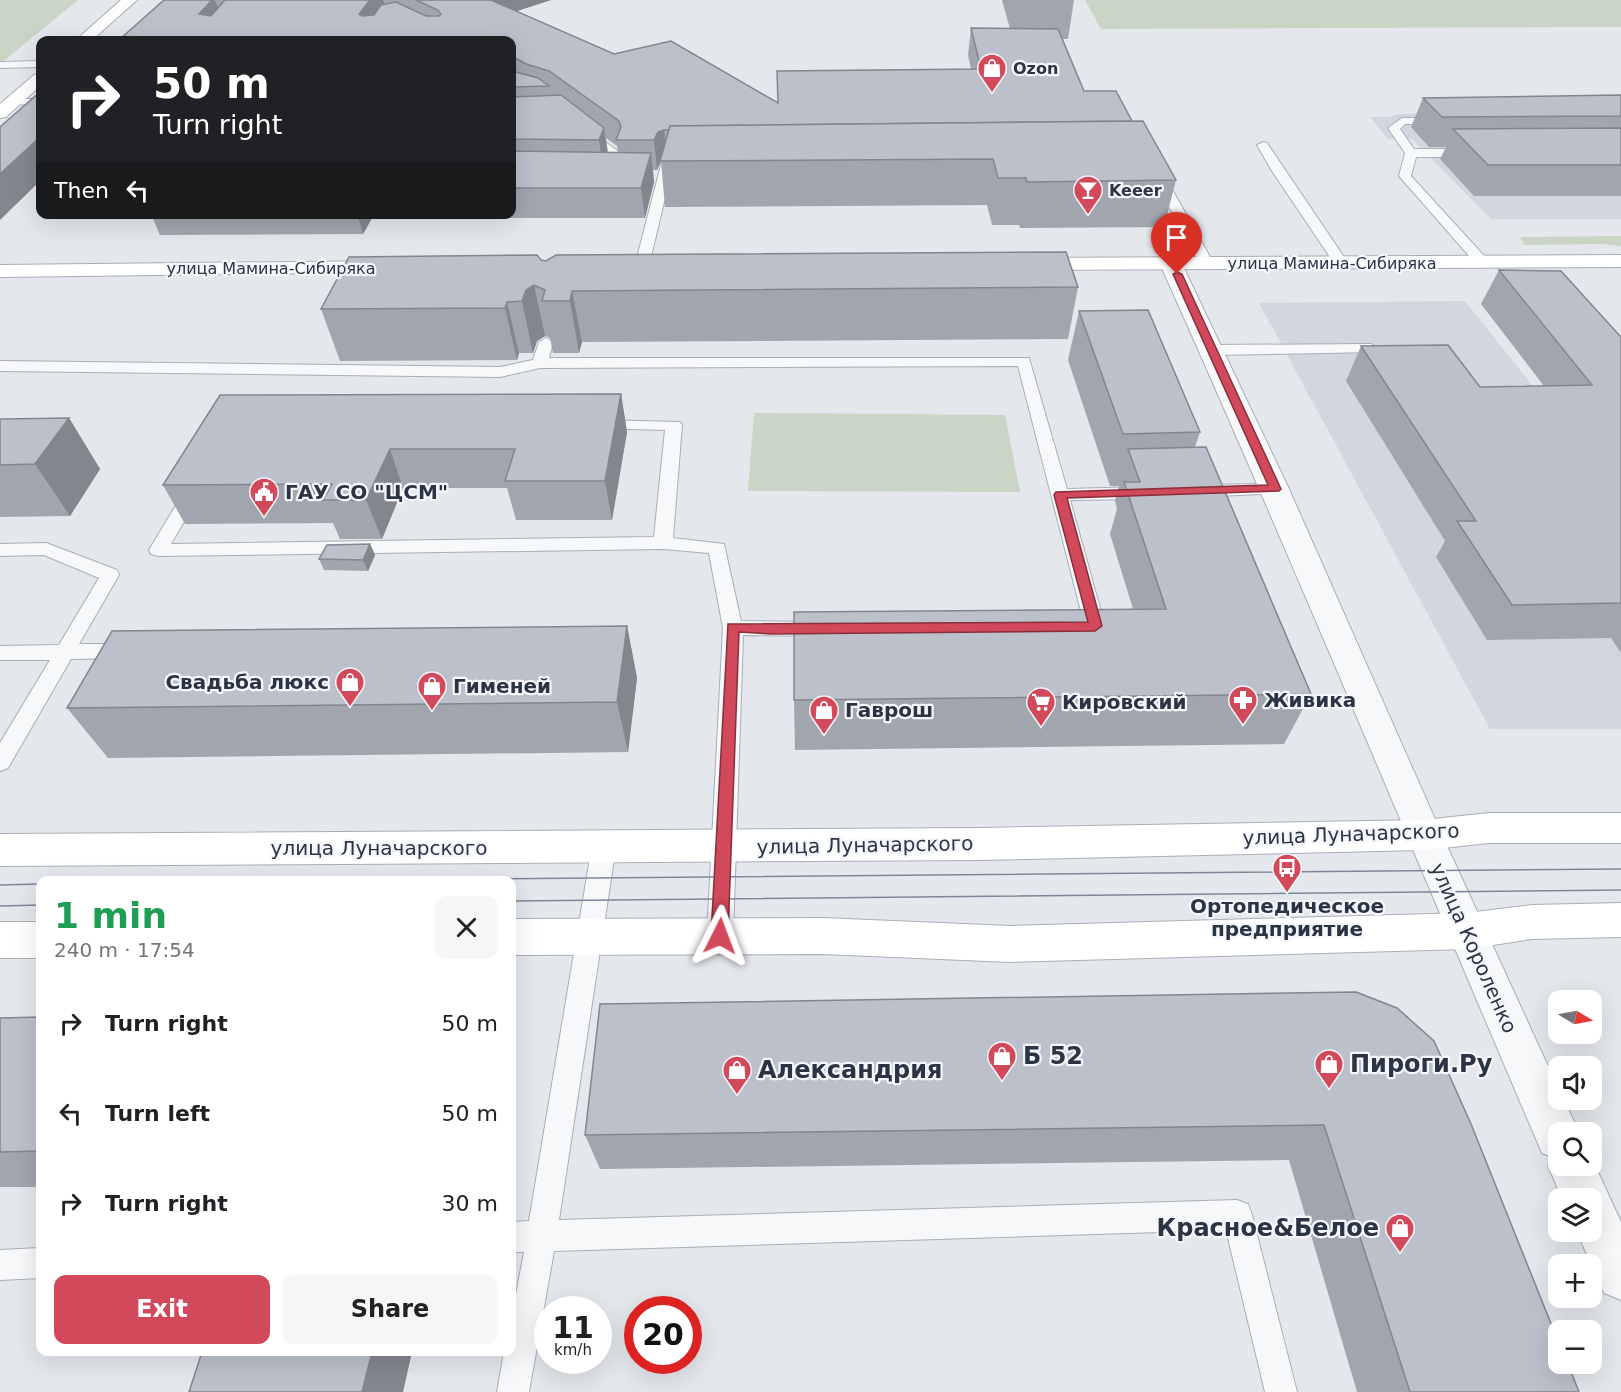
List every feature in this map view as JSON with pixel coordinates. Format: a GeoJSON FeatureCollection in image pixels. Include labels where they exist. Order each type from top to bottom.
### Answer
{"type":"FeatureCollection","features":[{"type":"Feature","properties":{"kind":"street"},"geometry":{"type":"LineString","coordinates":[[88,36],[130,0]]}},
{"type":"Feature","properties":{"kind":"street"},"geometry":{"type":"LineString","coordinates":[[6,108],[36,85]]}},
{"type":"Feature","properties":{"kind":"street","name":"улица Мамина-Сибиряка"},"geometry":{"type":"LineString","coordinates":[[1007,264],[1621,261]]}},
{"type":"Feature","properties":{"kind":"street","name":"улица Короленко"},"geometry":{"type":"LineString","coordinates":[[1171,264],[1275,489],[1424,835],[1551,1122]]}},
{"type":"Feature","properties":{"kind":"street"},"geometry":{"type":"LineString","coordinates":[[619,266],[666,265]]}},
{"type":"Feature","properties":{"kind":"street","name":"улица Мамина-Сибиряка"},"geometry":{"type":"LineString","coordinates":[[0,271],[404,267]]}},
{"type":"Feature","properties":{"kind":"street","name":"улица Луначарского"},"geometry":{"type":"LineString","coordinates":[[0,850],[980,844],[1424,835],[1489,828],[1621,828]]}},
{"type":"Feature","properties":{"kind":"street"},"geometry":{"type":"LineString","coordinates":[[516,937],[823,936],[1010,944],[1467,931],[1533,922],[1621,920]]}},
{"type":"Feature","properties":{"kind":"street"},"geometry":{"type":"LineString","coordinates":[[0,940],[36,940]]}},
{"type":"Feature","properties":{"kind":"street"},"geometry":{"type":"LineString","coordinates":[[1602,1233],[1621,1276]]}},
{"type":"Feature","properties":{"kind":"lane"},"geometry":{"type":"LineString","coordinates":[[0,65],[36,64]]}},
{"type":"Feature","properties":{"kind":"lane"},"geometry":{"type":"LineString","coordinates":[[6,108],[36,103]]}},
{"type":"Feature","properties":{"kind":"lane"},"geometry":{"type":"LineString","coordinates":[[1459,121],[1401,121],[1394,128],[1411,153],[1405,176],[1482,262]]}},
{"type":"Feature","properties":{"kind":"lane"},"geometry":{"type":"LineString","coordinates":[[577,124],[617,155],[610,176]]}},
{"type":"Feature","properties":{"kind":"lane"},"geometry":{"type":"LineString","coordinates":[[1263,145],[1278,171],[1341,263]]}},
{"type":"Feature","properties":{"kind":"lane"},"geometry":{"type":"LineString","coordinates":[[1411,153],[1479,153]]}},
{"type":"Feature","properties":{"kind":"lane"},"geometry":{"type":"LineString","coordinates":[[642,265],[659,176],[667,165],[691,165]]}},
{"type":"Feature","properties":{"kind":"lane"},"geometry":{"type":"LineString","coordinates":[[1154,168],[1207,264]]}},
{"type":"Feature","properties":{"kind":"lane"},"geometry":{"type":"LineString","coordinates":[[540,363],[546,342]]}},
{"type":"Feature","properties":{"kind":"lane"},"geometry":{"type":"LineString","coordinates":[[1212,350],[1371,349]]}},
{"type":"Feature","properties":{"kind":"lane"},"geometry":{"type":"LineString","coordinates":[[0,366],[500,372],[540,363],[1024,361],[1095,626],[1071,626]]}},
{"type":"Feature","properties":{"kind":"lane"},"geometry":{"type":"LineString","coordinates":[[491,394],[500,372]]}},
{"type":"Feature","properties":{"kind":"lane"},"geometry":{"type":"LineString","coordinates":[[581,425],[674,425],[663,543]]}},
{"type":"Feature","properties":{"kind":"lane"},"geometry":{"type":"LineString","coordinates":[[201,477],[158,550],[663,543],[717,548],[733,627],[720,936]]}},
{"type":"Feature","properties":{"kind":"lane"},"geometry":{"type":"LineString","coordinates":[[1060,495],[1275,489]]}},
{"type":"Feature","properties":{"kind":"lane"},"geometry":{"type":"LineString","coordinates":[[0,550],[46,549],[110,575],[0,762]]}},
{"type":"Feature","properties":{"kind":"lane"},"geometry":{"type":"LineString","coordinates":[[733,627],[844,629]]}},
{"type":"Feature","properties":{"kind":"lane"},"geometry":{"type":"LineString","coordinates":[[0,653],[148,650]]}},
{"type":"Feature","properties":{"kind":"lane"},"geometry":{"type":"LineString","coordinates":[[513,1392],[542,1235],[604,846]]}},
{"type":"Feature","properties":{"kind":"lane"},"geometry":{"type":"LineString","coordinates":[[516,1237],[1237,1215],[1281,1392]]}},
{"type":"Feature","properties":{"kind":"lane"},"geometry":{"type":"LineString","coordinates":[[0,1265],[36,1263]]}},
{"type":"Feature","properties":{"kind":"shaded area"},"geometry":{"type":"Polygon","coordinates":[[[1621,113],[1621,219],[1491,219],[1412,139],[1388,139],[1370,117],[1389,117],[1399,114],[1621,113]]]}},
{"type":"Feature","properties":{"kind":"shaded area"},"geometry":{"type":"Polygon","coordinates":[[[1465,301],[1563,424],[1621,426],[1621,729],[1490,729],[1259,303],[1465,301]]]}},
{"type":"Feature","properties":{"kind":"green space"},"geometry":{"type":"Polygon","coordinates":[[[0,0],[78,0],[0,64],[0,0]]]}},
{"type":"Feature","properties":{"kind":"green space"},"geometry":{"type":"Polygon","coordinates":[[[1085,0],[1621,0],[1621,27],[1101,29],[1085,0]]]}},
{"type":"Feature","properties":{"kind":"green space"},"geometry":{"type":"Polygon","coordinates":[[[1621,236],[1621,246],[1602,244],[1524,245],[1520,237],[1621,236]]]}},
{"type":"Feature","properties":{"kind":"green space"},"geometry":{"type":"Polygon","coordinates":[[[754,413],[1005,415],[1020,492],[748,491],[754,413]]]}},
{"type":"Feature","properties":{"kind":"building"},"geometry":{"type":"Polygon","coordinates":[[[164,0],[212,0],[199,14],[211,16],[225,0],[370,0],[359,14],[362,16],[374,15],[381,5],[396,2],[426,16],[439,16],[441,14],[438,10],[416,0],[491,0],[614,54],[671,41],[778,103],[777,71],[981,69],[971,28],[1058,29],[1084,91],[1116,91],[1132,121],[670,126],[669,130],[658,132],[654,140],[616,140],[621,127],[619,121],[549,71],[516,58],[516,36],[123,36],[164,0]]]}},
{"type":"Feature","properties":{"kind":"building"},"geometry":{"type":"Polygon","coordinates":[[[516,72],[538,78],[549,86],[516,87],[516,72]]]}},
{"type":"Feature","properties":{"kind":"building"},"geometry":{"type":"Polygon","coordinates":[[[561,95],[604,128],[599,140],[516,139],[516,97],[561,95]]]}},
{"type":"Feature","properties":{"kind":"building"},"geometry":{"type":"Polygon","coordinates":[[[1621,95],[1621,116],[1442,117],[1423,98],[1621,95]]]}},
{"type":"Feature","properties":{"kind":"building"},"geometry":{"type":"Polygon","coordinates":[[[36,96],[36,141],[0,174],[0,127],[36,96]]]}},
{"type":"Feature","properties":{"kind":"building"},"geometry":{"type":"Polygon","coordinates":[[[1143,121],[1176,180],[1027,182],[1026,178],[998,178],[993,159],[660,161],[670,126],[1143,121]]]}},
{"type":"Feature","properties":{"kind":"building"},"geometry":{"type":"Polygon","coordinates":[[[1621,128],[1621,165],[1488,165],[1453,129],[1621,128]]]}},
{"type":"Feature","properties":{"kind":"building"},"geometry":{"type":"Polygon","coordinates":[[[516,151],[651,153],[641,188],[516,188],[516,151]]]}},
{"type":"Feature","properties":{"kind":"building"},"geometry":{"type":"Polygon","coordinates":[[[1066,252],[1078,287],[572,291],[570,301],[542,301],[545,290],[534,285],[526,290],[522,301],[507,302],[505,308],[321,309],[349,257],[537,255],[541,260],[546,261],[556,255],[1066,252]]]}},
{"type":"Feature","properties":{"kind":"building"},"geometry":{"type":"Polygon","coordinates":[[[1499,270],[1561,271],[1621,337],[1621,603],[1512,605],[1457,521],[1476,521],[1361,346],[1448,345],[1480,387],[1592,385],[1499,270]]]}},
{"type":"Feature","properties":{"kind":"building"},"geometry":{"type":"Polygon","coordinates":[[[1148,310],[1200,432],[1123,434],[1079,311],[1148,310]]]}},
{"type":"Feature","properties":{"kind":"building"},"geometry":{"type":"Polygon","coordinates":[[[621,394],[605,481],[505,481],[515,449],[390,449],[366,500],[323,500],[332,484],[163,485],[220,395],[621,394]]]}},
{"type":"Feature","properties":{"kind":"building"},"geometry":{"type":"Polygon","coordinates":[[[69,418],[35,464],[0,465],[0,419],[69,418]]]}},
{"type":"Feature","properties":{"kind":"building"},"geometry":{"type":"Polygon","coordinates":[[[1206,447],[1311,694],[794,700],[794,612],[1166,609],[1124,482],[1140,482],[1128,449],[1206,447]]]}},
{"type":"Feature","properties":{"kind":"building"},"geometry":{"type":"Polygon","coordinates":[[[370,544],[363,560],[319,559],[327,545],[370,544]]]}},
{"type":"Feature","properties":{"kind":"building"},"geometry":{"type":"Polygon","coordinates":[[[627,626],[617,702],[67,708],[112,631],[627,626]]]}},
{"type":"Feature","properties":{"kind":"building"},"geometry":{"type":"Polygon","coordinates":[[[1356,992],[1397,1008],[1434,1041],[1471,1124],[1550,1320],[1548,1374],[1572,1374],[1579,1392],[1410,1392],[1324,1125],[585,1135],[600,1004],[1356,992]]]}},
{"type":"Feature","properties":{"kind":"building"},"geometry":{"type":"Polygon","coordinates":[[[36,1017],[36,1151],[0,1152],[0,1018],[36,1017]]]}},
{"type":"Feature","properties":{"kind":"building"},"geometry":{"type":"Polygon","coordinates":[[[201,1356],[371,1356],[362,1392],[189,1392],[201,1356]]]}},
{"type":"Feature","properties":{"kind":"tram line"},"geometry":{"type":"LineString","coordinates":[[516,879],[1621,869]]}},
{"type":"Feature","properties":{"kind":"tram line"},"geometry":{"type":"LineString","coordinates":[[0,885],[36,884]]}},
{"type":"Feature","properties":{"kind":"tram line"},"geometry":{"type":"LineString","coordinates":[[516,901],[1621,890]]}},
{"type":"Feature","properties":{"kind":"tram line"},"geometry":{"type":"LineString","coordinates":[[0,906],[36,905]]}},
{"type":"Feature","properties":{"kind":"place","name":"Ozon"},"geometry":{"type":"Point","coordinates":[992,94]}},
{"type":"Feature","properties":{"kind":"place","name":"Keeer"},"geometry":{"type":"Point","coordinates":[1088,216]}},
{"type":"Feature","properties":{"kind":"place","name":"ГАУ СО \"ЦСМ\""},"geometry":{"type":"Point","coordinates":[264,518]}},
{"type":"Feature","properties":{"kind":"place","name":"Свадьба люкс"},"geometry":{"type":"Point","coordinates":[350,708]}},
{"type":"Feature","properties":{"kind":"place","name":"Гименей"},"geometry":{"type":"Point","coordinates":[432,712]}},
{"type":"Feature","properties":{"kind":"place","name":"Живика"},"geometry":{"type":"Point","coordinates":[1243,726]}},
{"type":"Feature","properties":{"kind":"place","name":"Кировский"},"geometry":{"type":"Point","coordinates":[1041,728]}},
{"type":"Feature","properties":{"kind":"place","name":"Гаврош"},"geometry":{"type":"Point","coordinates":[824,736]}},
{"type":"Feature","properties":{"kind":"place","name":"Ортопедическое предприятие"},"geometry":{"type":"Point","coordinates":[1287,894]}},
{"type":"Feature","properties":{"kind":"place","name":"Б 52"},"geometry":{"type":"Point","coordinates":[1002,1082]}},
{"type":"Feature","properties":{"kind":"place","name":"Пироги.Ру"},"geometry":{"type":"Point","coordinates":[1329,1090]}},
{"type":"Feature","properties":{"kind":"place","name":"Александрия"},"geometry":{"type":"Point","coordinates":[737,1096]}},
{"type":"Feature","properties":{"kind":"place","name":"Красное&Белое"},"geometry":{"type":"Point","coordinates":[1400,1254]}},
{"type":"Feature","properties":{"kind":"route"},"geometry":{"type":"LineString","coordinates":[[720,936],[733,627],[772,630],[1095,626],[1060,495],[1275,489],[1177,274]]}}]}
